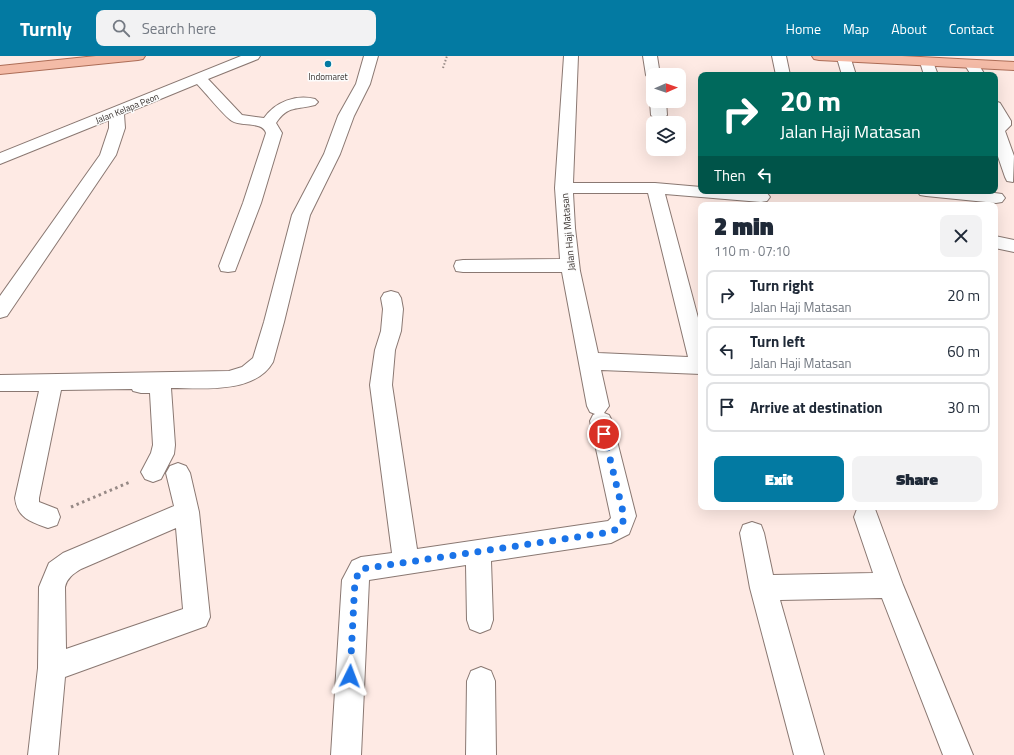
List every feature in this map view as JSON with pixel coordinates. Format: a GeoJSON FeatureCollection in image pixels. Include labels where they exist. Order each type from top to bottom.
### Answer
{"type":"FeatureCollection","features":[{"type":"Feature","properties":{"kind":"main road"},"geometry":{"type":"LineString","coordinates":[[0,70],[138,56]]}},
{"type":"Feature","properties":{"kind":"main road"},"geometry":{"type":"LineString","coordinates":[[819,56],[929,69],[975,70],[1014,66]]}},
{"type":"Feature","properties":{"kind":"street","name":"Jalan Kelapa Peon"},"geometry":{"type":"LineString","coordinates":[[0,159],[200,79],[253,56]]}},
{"type":"Feature","properties":{"kind":"street"},"geometry":{"type":"LineString","coordinates":[[0,383],[229,379],[240,377],[256,368],[262,362],[274,322],[301,215],[332,154],[346,116],[363,84],[370,56]]}},
{"type":"Feature","properties":{"kind":"street","name":"Jalan Haji Matasan"},"geometry":{"type":"LineString","coordinates":[[346,755],[355,580],[361,569],[611,532],[619,529],[623,523],[624,516],[599,413],[570,265],[564,188],[571,56]]}},
{"type":"Feature","properties":{"kind":"street"},"geometry":{"type":"LineString","coordinates":[[650,56],[652,68]]}},
{"type":"Feature","properties":{"kind":"street"},"geometry":{"type":"LineString","coordinates":[[780,56],[783,72]]}},
{"type":"Feature","properties":{"kind":"street"},"geometry":{"type":"LineString","coordinates":[[844,58],[848,72]]}},
{"type":"Feature","properties":{"kind":"street"},"geometry":{"type":"LineString","coordinates":[[200,79],[238,118],[245,121],[269,123],[273,127],[274,133],[252,203],[228,266]]}},
{"type":"Feature","properties":{"kind":"street"},"geometry":{"type":"LineString","coordinates":[[269,123],[280,108],[287,105],[310,102]]}},
{"type":"Feature","properties":{"kind":"street"},"geometry":{"type":"LineString","coordinates":[[0,311],[108,155],[118,128],[116,112]]}},
{"type":"Feature","properties":{"kind":"street"},"geometry":{"type":"LineString","coordinates":[[998,112],[1003,121],[1003,125],[998,128]]}},
{"type":"Feature","properties":{"kind":"street"},"geometry":{"type":"LineString","coordinates":[[998,134],[1013,177]]}},
{"type":"Feature","properties":{"kind":"street"},"geometry":{"type":"LineString","coordinates":[[564,188],[655,188],[698,192]]}},
{"type":"Feature","properties":{"kind":"street"},"geometry":{"type":"LineString","coordinates":[[655,188],[698,358]]}},
{"type":"Feature","properties":{"kind":"street"},"geometry":{"type":"LineString","coordinates":[[726,194],[761,197]]}},
{"type":"Feature","properties":{"kind":"street"},"geometry":{"type":"LineString","coordinates":[[956,194],[996,198]]}},
{"type":"Feature","properties":{"kind":"street"},"geometry":{"type":"LineString","coordinates":[[998,243],[1014,246]]}},
{"type":"Feature","properties":{"kind":"street"},"geometry":{"type":"LineString","coordinates":[[463,266],[570,265]]}},
{"type":"Feature","properties":{"kind":"street"},"geometry":{"type":"LineString","coordinates":[[391,298],[393,309],[391,331],[386,350],[381,390],[406,562]]}},
{"type":"Feature","properties":{"kind":"street"},"geometry":{"type":"LineString","coordinates":[[588,361],[698,366]]}},
{"type":"Feature","properties":{"kind":"street"},"geometry":{"type":"LineString","coordinates":[[0,390],[160,385],[164,445],[162,454],[153,472]]}},
{"type":"Feature","properties":{"kind":"street"},"geometry":{"type":"LineString","coordinates":[[48,517],[31,510],[27,505],[27,498],[50,389]]}},
{"type":"Feature","properties":{"kind":"street"},"geometry":{"type":"LineString","coordinates":[[52,668],[197,617],[187,512],[178,473]]}},
{"type":"Feature","properties":{"kind":"street"},"geometry":{"type":"LineString","coordinates":[[43,755],[52,668],[53,578],[58,570],[72,561],[187,512]]}},
{"type":"Feature","properties":{"kind":"street"},"geometry":{"type":"LineString","coordinates":[[866,517],[890,585],[958,755]]}},
{"type":"Feature","properties":{"kind":"street"},"geometry":{"type":"LineString","coordinates":[[752,533],[763,588],[809,755]]}},
{"type":"Feature","properties":{"kind":"street"},"geometry":{"type":"LineString","coordinates":[[478,552],[480,620]]}},
{"type":"Feature","properties":{"kind":"street"},"geometry":{"type":"LineString","coordinates":[[763,588],[890,585]]}},
{"type":"Feature","properties":{"kind":"street"},"geometry":{"type":"LineString","coordinates":[[481,681],[481,755]]}},
{"type":"Feature","properties":{"kind":"path"},"geometry":{"type":"LineString","coordinates":[[443,68],[447,56]]}},
{"type":"Feature","properties":{"kind":"path"},"geometry":{"type":"LineString","coordinates":[[48,517],[153,472]]}},
{"type":"Feature","properties":{"kind":"place","name":"Indomaret"},"geometry":{"type":"Point","coordinates":[328,64]}},
{"type":"Feature","properties":{"kind":"route"},"geometry":{"type":"LineString","coordinates":[[350,676],[355,580],[361,569],[611,532],[619,529],[623,523],[624,516],[604,434]]}}]}
